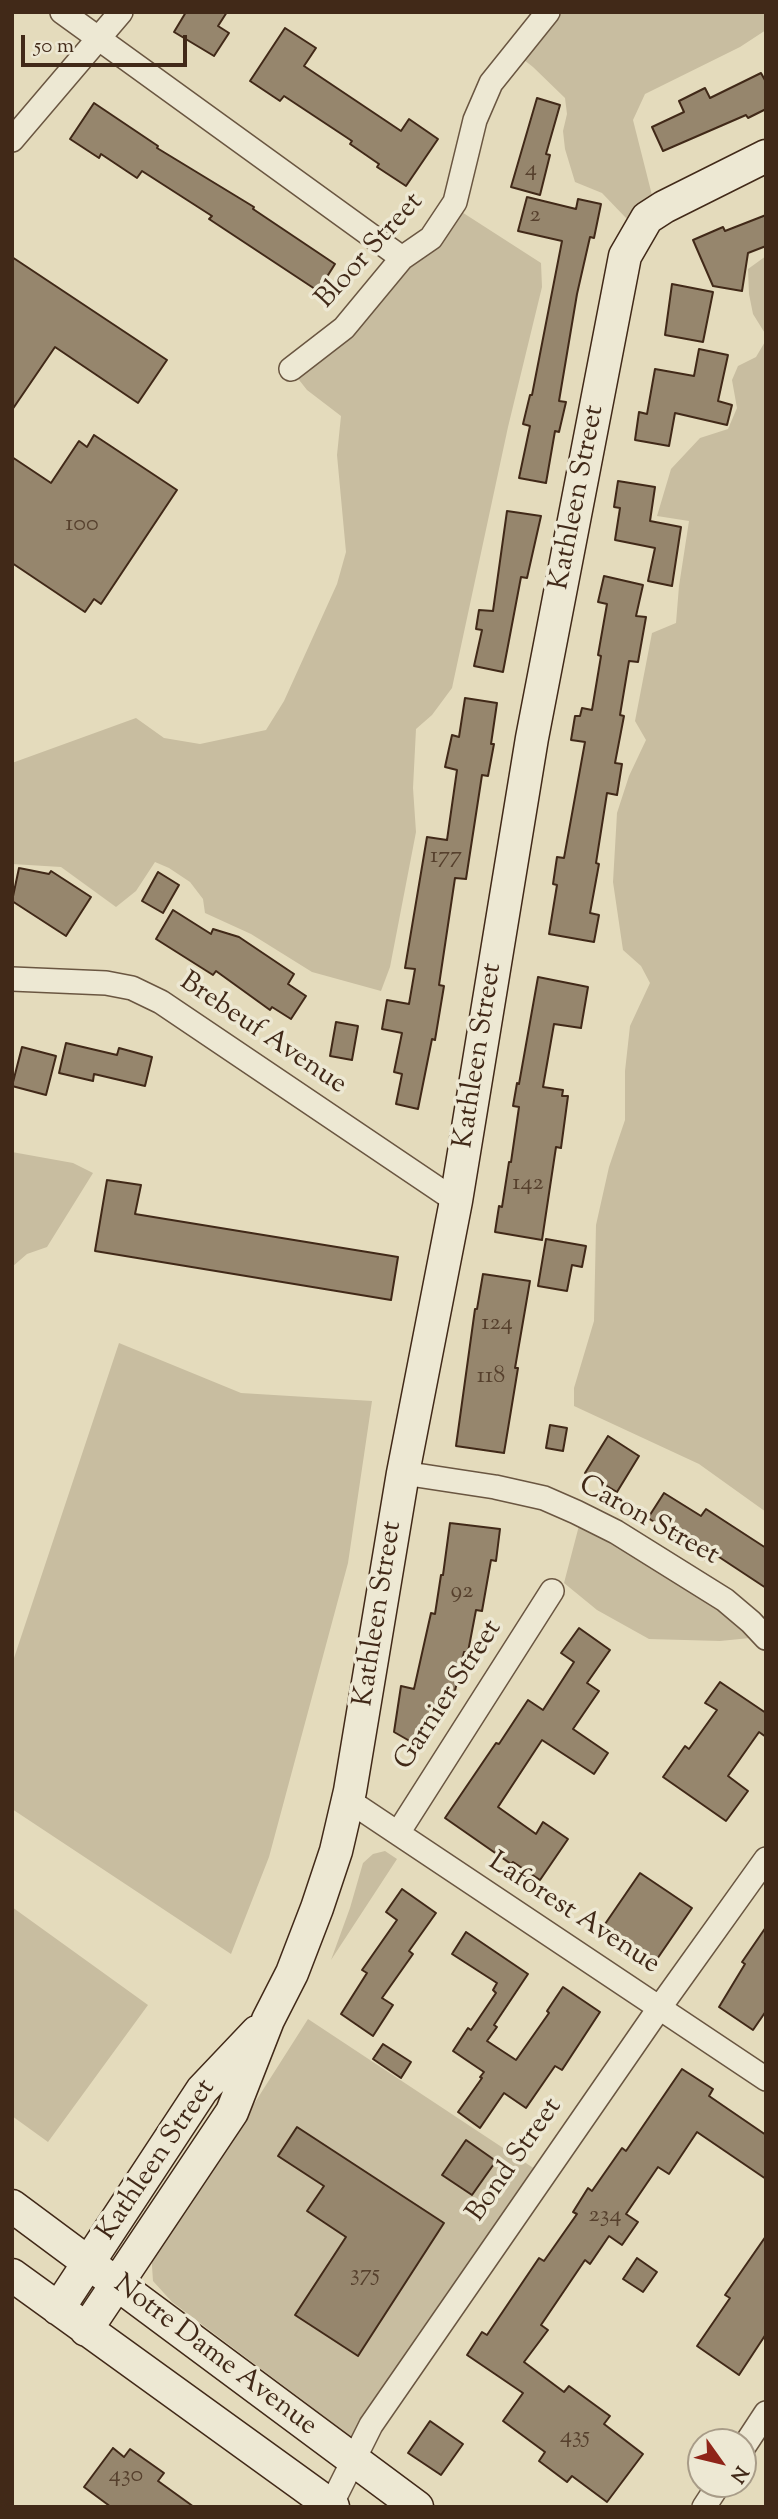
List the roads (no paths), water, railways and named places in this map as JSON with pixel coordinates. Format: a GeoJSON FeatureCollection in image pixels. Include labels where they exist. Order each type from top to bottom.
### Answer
{"type":"FeatureCollection","features":[{"type":"Feature","properties":{"kind":"street"},"geometry":{"type":"LineString","coordinates":[[62,12],[402,258]]}},
{"type":"Feature","properties":{"kind":"street"},"geometry":{"type":"LineString","coordinates":[[12,140],[101,39],[121,12]]}},
{"type":"Feature","properties":{"kind":"street","name":"Bloor Street"},"geometry":{"type":"LineString","coordinates":[[291,369],[344,328],[402,258],[431,238],[455,202],[475,120],[491,83],[548,12]]}},
{"type":"Feature","properties":{"kind":"street","name":"Kathleen Street"},"geometry":{"type":"LineString","coordinates":[[86,2330],[232,2112],[268,2020],[292,1973],[335,1851],[348,1800],[403,1473],[456,1201],[531,738],[625,256],[647,218],[766,156]]}},
{"type":"Feature","properties":{"kind":"street","name":"Brebeuf Avenue"},"geometry":{"type":"LineString","coordinates":[[12,979],[106,983],[132,988],[161,1002],[456,1201]]}},
{"type":"Feature","properties":{"kind":"street","name":"Caron Street"},"geometry":{"type":"LineString","coordinates":[[403,1473],[495,1487],[544,1498],[576,1512],[616,1532],[692,1578],[751,1622],[766,1638]]}},
{"type":"Feature","properties":{"kind":"street","name":"Garnier Street"},"geometry":{"type":"LineString","coordinates":[[398,1833],[552,1591]]}},
{"type":"Feature","properties":{"kind":"street","name":"Laforest Avenue"},"geometry":{"type":"LineString","coordinates":[[348,1800],[766,2079]]}},
{"type":"Feature","properties":{"kind":"street","name":"Bond Street"},"geometry":{"type":"LineString","coordinates":[[331,2506],[371,2425],[660,2007],[766,1859]]}},
{"type":"Feature","properties":{"kind":"street","name":"Kathleen Street"},"geometry":{"type":"LineString","coordinates":[[58,2309],[202,2090],[268,2020]]}},
{"type":"Feature","properties":{"kind":"street","name":"Notre Dame Avenue"},"geometry":{"type":"LineString","coordinates":[[12,2206],[417,2507]]}},
{"type":"Feature","properties":{"kind":"street","name":"Notre Dame Avenue"},"geometry":{"type":"LineString","coordinates":[[12,2275],[331,2506]]}},
{"type":"Feature","properties":{"kind":"street"},"geometry":{"type":"LineString","coordinates":[[756,2428],[766,2413]]}}]}
